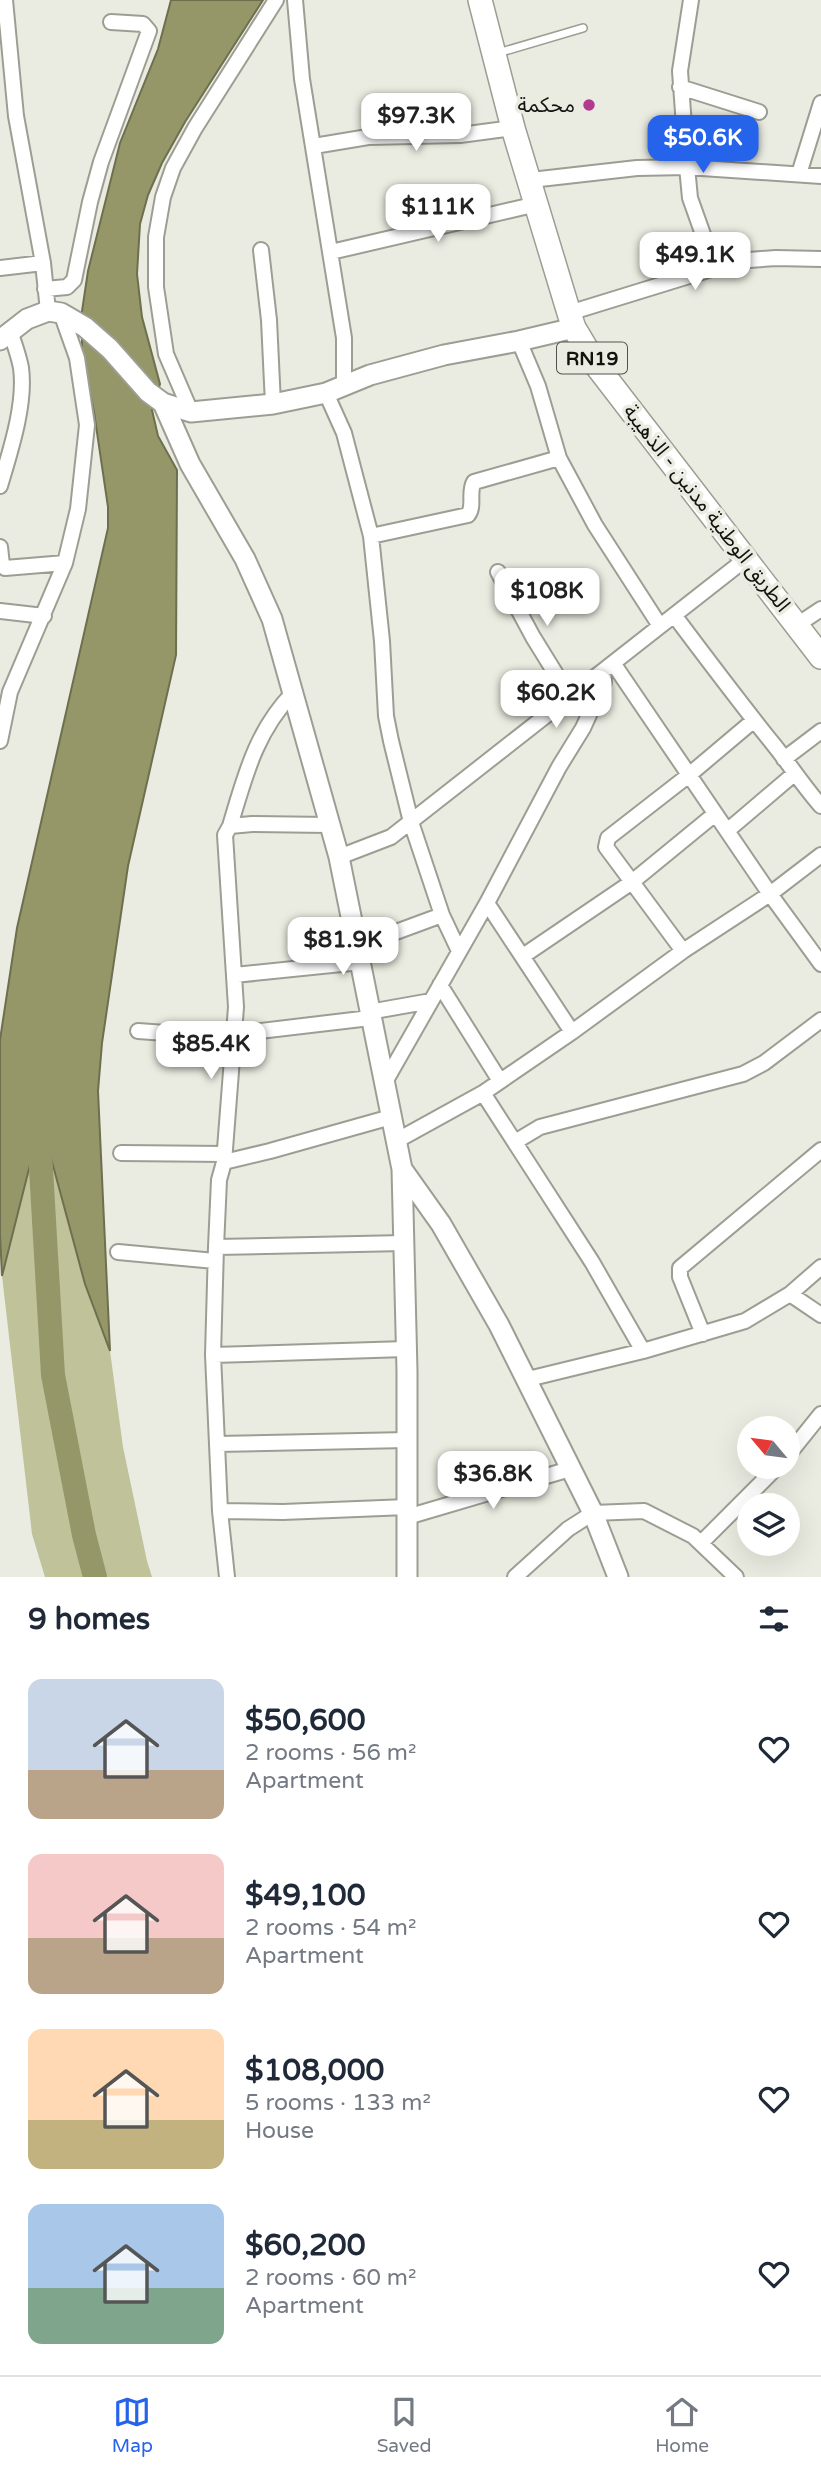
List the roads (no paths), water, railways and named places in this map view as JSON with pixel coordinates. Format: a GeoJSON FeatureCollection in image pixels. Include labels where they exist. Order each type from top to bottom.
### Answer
{"type":"FeatureCollection","features":[{"type":"Feature","properties":{"kind":"main road","name":"الطريق الوطنية مدنين - الذهيبة"},"geometry":{"type":"LineString","coordinates":[[480,0],[513,128],[572,321],[596,365],[821,657]]}},
{"type":"Feature","properties":{"kind":"street"},"geometry":{"type":"LineString","coordinates":[[0,741],[5,691],[44,616],[65,563],[78,509],[87,425],[77,358],[45,289],[43,263],[16,116],[5,0]]}},
{"type":"Feature","properties":{"kind":"street"},"geometry":{"type":"LineString","coordinates":[[191,412],[166,354],[156,287],[156,237],[163,197],[173,168],[195,128],[276,0]]}},
{"type":"Feature","properties":{"kind":"street"},"geometry":{"type":"LineString","coordinates":[[295,0],[302,79],[344,338],[335,389],[371,537],[382,641],[386,716],[411,822],[442,915],[459,951]]}},
{"type":"Feature","properties":{"kind":"street"},"geometry":{"type":"LineString","coordinates":[[691,0],[680,87],[687,167],[690,198],[715,268]]}},
{"type":"Feature","properties":{"kind":"street"},"geometry":{"type":"LineString","coordinates":[[45,289],[67,287],[75,280],[90,201],[149,32],[143,24],[111,22]]}},
{"type":"Feature","properties":{"kind":"street"},"geometry":{"type":"LineString","coordinates":[[680,87],[758,112]]}},
{"type":"Feature","properties":{"kind":"street"},"geometry":{"type":"LineString","coordinates":[[799,174],[821,103]]}},
{"type":"Feature","properties":{"kind":"street"},"geometry":{"type":"LineString","coordinates":[[0,117],[16,116]]}},
{"type":"Feature","properties":{"kind":"street"},"geometry":{"type":"LineString","coordinates":[[314,146],[368,137],[460,135],[513,128]]}},
{"type":"Feature","properties":{"kind":"street"},"geometry":{"type":"LineString","coordinates":[[531,180],[637,168],[687,167],[821,176]]}},
{"type":"Feature","properties":{"kind":"street"},"geometry":{"type":"LineString","coordinates":[[331,252],[537,204]]}},
{"type":"Feature","properties":{"kind":"street"},"geometry":{"type":"LineString","coordinates":[[261,250],[269,320],[273,404]]}},
{"type":"Feature","properties":{"kind":"street"},"geometry":{"type":"LineString","coordinates":[[0,486],[18,416],[21,369],[5,336],[27,319],[55,312],[85,327],[110,349],[148,392],[163,403],[191,412],[273,404],[335,389],[444,355],[519,341],[715,268],[749,260],[821,258]]}},
{"type":"Feature","properties":{"kind":"street"},"geometry":{"type":"LineString","coordinates":[[0,268],[43,263]]}},
{"type":"Feature","properties":{"kind":"street"},"geometry":{"type":"LineString","coordinates":[[519,341],[537,386],[559,458],[595,525],[660,626]]}},
{"type":"Feature","properties":{"kind":"street"},"geometry":{"type":"LineString","coordinates":[[163,403],[190,464],[245,559],[261,593],[293,693],[339,857],[402,1169],[407,1577]]}},
{"type":"Feature","properties":{"kind":"street"},"geometry":{"type":"LineString","coordinates":[[371,537],[468,515],[471,511],[471,488],[474,482],[559,458]]}},
{"type":"Feature","properties":{"kind":"street"},"geometry":{"type":"LineString","coordinates":[[0,547],[2,565],[5,568],[65,563]]}},
{"type":"Feature","properties":{"kind":"street"},"geometry":{"type":"LineString","coordinates":[[339,857],[391,837],[747,558]]}},
{"type":"Feature","properties":{"kind":"street"},"geometry":{"type":"LineString","coordinates":[[498,572],[570,698]]}},
{"type":"Feature","properties":{"kind":"street"},"geometry":{"type":"LineString","coordinates":[[797,625],[821,609]]}},
{"type":"Feature","properties":{"kind":"street"},"geometry":{"type":"LineString","coordinates":[[0,611],[44,616]]}},
{"type":"Feature","properties":{"kind":"street"},"geometry":{"type":"LineString","coordinates":[[674,615],[821,806]]}},
{"type":"Feature","properties":{"kind":"street"},"geometry":{"type":"LineString","coordinates":[[608,667],[689,775],[821,964]]}},
{"type":"Feature","properties":{"kind":"street"},"geometry":{"type":"LineString","coordinates":[[385,1082],[487,903],[521,835],[598,699],[608,667]]}},
{"type":"Feature","properties":{"kind":"street"},"geometry":{"type":"LineString","coordinates":[[227,1577],[220,1511],[213,1355],[219,1180],[224,1158],[230,1064],[235,1034],[235,975],[225,835],[250,762],[268,721],[293,693]]}},
{"type":"Feature","properties":{"kind":"street"},"geometry":{"type":"LineString","coordinates":[[683,951],[606,847],[608,838],[753,721]]}},
{"type":"Feature","properties":{"kind":"street"},"geometry":{"type":"LineString","coordinates":[[784,759],[821,731]]}},
{"type":"Feature","properties":{"kind":"street"},"geometry":{"type":"LineString","coordinates":[[727,831],[794,774]]}},
{"type":"Feature","properties":{"kind":"street"},"geometry":{"type":"LineString","coordinates":[[523,956],[632,882],[715,814]]}},
{"type":"Feature","properties":{"kind":"street"},"geometry":{"type":"LineString","coordinates":[[230,826],[329,825]]}},
{"type":"Feature","properties":{"kind":"street"},"geometry":{"type":"LineString","coordinates":[[396,1141],[483,1093],[683,951],[770,894],[821,855]]}},
{"type":"Feature","properties":{"kind":"street"},"geometry":{"type":"LineString","coordinates":[[487,903],[572,1032]]}},
{"type":"Feature","properties":{"kind":"street"},"geometry":{"type":"LineString","coordinates":[[235,975],[359,954],[442,915]]}},
{"type":"Feature","properties":{"kind":"street"},"geometry":{"type":"LineString","coordinates":[[440,985],[500,1081]]}},
{"type":"Feature","properties":{"kind":"street"},"geometry":{"type":"LineString","coordinates":[[138,1031],[208,1036],[235,1034],[370,1015],[430,1001]]}},
{"type":"Feature","properties":{"kind":"street"},"geometry":{"type":"LineString","coordinates":[[515,1142],[540,1127],[743,1074],[764,1063],[821,1020]]}},
{"type":"Feature","properties":{"kind":"street"},"geometry":{"type":"LineString","coordinates":[[483,1093],[592,1262],[643,1351]]}},
{"type":"Feature","properties":{"kind":"street"},"geometry":{"type":"LineString","coordinates":[[121,1153],[224,1158],[270,1152],[391,1117]]}},
{"type":"Feature","properties":{"kind":"street"},"geometry":{"type":"LineString","coordinates":[[703,1334],[680,1277],[680,1268],[821,1150]]}},
{"type":"Feature","properties":{"kind":"street"},"geometry":{"type":"LineString","coordinates":[[402,1169],[441,1224],[476,1282],[528,1379],[593,1513],[618,1577]]}},
{"type":"Feature","properties":{"kind":"street"},"geometry":{"type":"LineString","coordinates":[[118,1252],[216,1254],[404,1243]]}},
{"type":"Feature","properties":{"kind":"street"},"geometry":{"type":"LineString","coordinates":[[528,1379],[643,1351],[745,1321],[790,1294],[821,1267]]}},
{"type":"Feature","properties":{"kind":"street"},"geometry":{"type":"LineString","coordinates":[[790,1294],[821,1315]]}},
{"type":"Feature","properties":{"kind":"street"},"geometry":{"type":"LineString","coordinates":[[213,1355],[406,1349]]}},
{"type":"Feature","properties":{"kind":"street"},"geometry":{"type":"LineString","coordinates":[[800,1440],[821,1414]]}},
{"type":"Feature","properties":{"kind":"street"},"geometry":{"type":"LineString","coordinates":[[217,1444],[407,1440]]}},
{"type":"Feature","properties":{"kind":"street"},"geometry":{"type":"LineString","coordinates":[[220,1511],[407,1512],[570,1469]]}},
{"type":"Feature","properties":{"kind":"street"},"geometry":{"type":"LineString","coordinates":[[701,1543],[765,1479]]}},
{"type":"Feature","properties":{"kind":"street"},"geometry":{"type":"LineString","coordinates":[[514,1577],[568,1529],[593,1513],[644,1511],[693,1536],[736,1577]]}},
{"type":"Feature","properties":{"kind":"lane"},"geometry":{"type":"LineString","coordinates":[[494,54],[583,28]]}},
{"type":"Feature","properties":{"kind":"waterway"},"geometry":{"type":"LineString","coordinates":[[37,1100],[53,1375],[84,1535],[95,1577]]}},
{"type":"Feature","properties":{"kind":"place","name":"محكمة"},"geometry":{"type":"Point","coordinates":[589,105]}}]}
